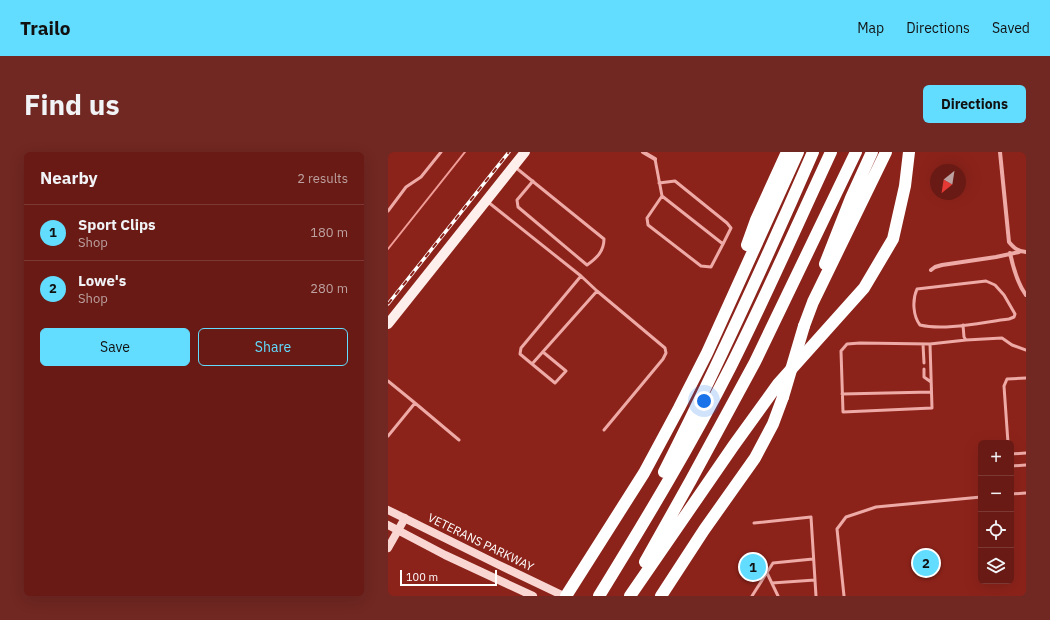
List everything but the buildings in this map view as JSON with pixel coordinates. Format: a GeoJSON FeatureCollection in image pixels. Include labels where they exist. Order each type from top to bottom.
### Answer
{"type":"FeatureCollection","features":[{"type":"Feature","properties":{"kind":"highway"},"geometry":{"type":"LineString","coordinates":[[707,353],[756,220],[787,152]]}},
{"type":"Feature","properties":{"kind":"highway"},"geometry":{"type":"LineString","coordinates":[[565,596],[644,473],[679,408],[707,353],[732,294],[798,152]]}},
{"type":"Feature","properties":{"kind":"highway"},"geometry":{"type":"LineString","coordinates":[[618,565],[699,402],[773,245],[813,152]]}},
{"type":"Feature","properties":{"kind":"highway"},"geometry":{"type":"LineString","coordinates":[[599,596],[698,428],[731,365],[831,152]]}},
{"type":"Feature","properties":{"kind":"highway"},"geometry":{"type":"LineString","coordinates":[[625,596],[691,480],[755,362],[856,152]]}},
{"type":"Feature","properties":{"kind":"highway"},"geometry":{"type":"LineString","coordinates":[[661,596],[704,530],[756,458],[773,424],[783,397],[828,253],[872,152]]}},
{"type":"Feature","properties":{"kind":"highway"},"geometry":{"type":"LineString","coordinates":[[813,302],[886,152]]}},
{"type":"Feature","properties":{"kind":"highway"},"geometry":{"type":"LineString","coordinates":[[630,596],[778,384],[864,288],[893,238],[905,186],[909,152]]}},
{"type":"Feature","properties":{"kind":"main road"},"geometry":{"type":"LineString","coordinates":[[388,324],[525,152]]}},
{"type":"Feature","properties":{"kind":"main road","name":"VETERANS PARKWAY"},"geometry":{"type":"LineString","coordinates":[[388,510],[565,596]]}},
{"type":"Feature","properties":{"kind":"main road"},"geometry":{"type":"LineString","coordinates":[[388,548],[405,518]]}},
{"type":"Feature","properties":{"kind":"main road"},"geometry":{"type":"LineString","coordinates":[[388,525],[445,555],[533,596]]}},
{"type":"Feature","properties":{"kind":"street"},"geometry":{"type":"LineString","coordinates":[[643,152],[655,159]]}},
{"type":"Feature","properties":{"kind":"street"},"geometry":{"type":"LineString","coordinates":[[1000,152],[1009,242],[1019,252]]}},
{"type":"Feature","properties":{"kind":"street"},"geometry":{"type":"LineString","coordinates":[[931,270],[942,265],[996,257],[1010,253],[1026,252]]}},
{"type":"Feature","properties":{"kind":"street"},"geometry":{"type":"LineString","coordinates":[[1010,253],[1014,271],[1026,295]]}},
{"type":"Feature","properties":{"kind":"lane"},"geometry":{"type":"LineString","coordinates":[[388,211],[406,187],[421,177],[441,152]]}},
{"type":"Feature","properties":{"kind":"lane"},"geometry":{"type":"LineString","coordinates":[[655,159],[662,196],[724,244]]}},
{"type":"Feature","properties":{"kind":"lane"},"geometry":{"type":"LineString","coordinates":[[514,166],[604,239],[604,247],[596,258],[587,265],[518,207],[518,200],[532,181]]}},
{"type":"Feature","properties":{"kind":"lane"},"geometry":{"type":"LineString","coordinates":[[659,183],[676,181],[727,223],[731,228],[711,267],[701,266],[648,225],[647,218],[662,196]]}},
{"type":"Feature","properties":{"kind":"lane"},"geometry":{"type":"LineString","coordinates":[[486,201],[581,276],[596,291],[665,348],[666,353],[663,359],[604,430]]}},
{"type":"Feature","properties":{"kind":"lane"},"geometry":{"type":"LineString","coordinates":[[543,352],[566,371],[555,383],[520,354],[521,348],[581,276]]}},
{"type":"Feature","properties":{"kind":"lane"},"geometry":{"type":"LineString","coordinates":[[986,281],[996,285],[1004,295],[1015,314],[1014,317],[1009,319],[963,325],[930,327],[920,325],[916,320],[913,296],[917,289],[986,281]]}},
{"type":"Feature","properties":{"kind":"lane"},"geometry":{"type":"LineString","coordinates":[[532,364],[596,291]]}},
{"type":"Feature","properties":{"kind":"lane"},"geometry":{"type":"LineString","coordinates":[[963,325],[964,337],[966,340]]}},
{"type":"Feature","properties":{"kind":"lane"},"geometry":{"type":"LineString","coordinates":[[930,344],[932,408],[843,412],[841,351],[847,344],[930,344],[1002,338],[1012,345],[1026,350]]}},
{"type":"Feature","properties":{"kind":"lane"},"geometry":{"type":"LineString","coordinates":[[923,344],[924,363]]}},
{"type":"Feature","properties":{"kind":"lane"},"geometry":{"type":"LineString","coordinates":[[924,369],[924,377],[931,382]]}},
{"type":"Feature","properties":{"kind":"lane"},"geometry":{"type":"LineString","coordinates":[[1008,440],[1004,386],[1007,379],[1026,378]]}},
{"type":"Feature","properties":{"kind":"lane"},"geometry":{"type":"LineString","coordinates":[[388,381],[459,440]]}},
{"type":"Feature","properties":{"kind":"lane"},"geometry":{"type":"LineString","coordinates":[[842,394],[931,392]]}},
{"type":"Feature","properties":{"kind":"lane"},"geometry":{"type":"LineString","coordinates":[[388,436],[415,403]]}},
{"type":"Feature","properties":{"kind":"lane"},"geometry":{"type":"LineString","coordinates":[[1014,454],[1026,453]]}},
{"type":"Feature","properties":{"kind":"lane"},"geometry":{"type":"LineString","coordinates":[[1014,466],[1026,465]]}},
{"type":"Feature","properties":{"kind":"lane"},"geometry":{"type":"LineString","coordinates":[[1014,494],[1026,493]]}},
{"type":"Feature","properties":{"kind":"lane"},"geometry":{"type":"LineString","coordinates":[[844,596],[837,530],[846,517],[876,506],[978,497]]}},
{"type":"Feature","properties":{"kind":"lane"},"geometry":{"type":"LineString","coordinates":[[754,523],[811,517],[816,596]]}},
{"type":"Feature","properties":{"kind":"lane"},"geometry":{"type":"LineString","coordinates":[[752,596],[773,563],[814,559]]}},
{"type":"Feature","properties":{"kind":"lane"},"geometry":{"type":"LineString","coordinates":[[767,572],[778,596]]}},
{"type":"Feature","properties":{"kind":"lane"},"geometry":{"type":"LineString","coordinates":[[772,583],[815,580]]}},
{"type":"Feature","properties":{"kind":"waterway"},"geometry":{"type":"LineString","coordinates":[[388,249],[465,152]]}},
{"type":"Feature","properties":{"kind":"railway"},"geometry":{"type":"LineString","coordinates":[[388,304],[509,152]]}},
{"type":"Feature","properties":{"kind":"place","name":"Lowe's"},"geometry":{"type":"Point","coordinates":[926,563]}},
{"type":"Feature","properties":{"kind":"place","name":"Sport Clips"},"geometry":{"type":"Point","coordinates":[753,567]}}]}
